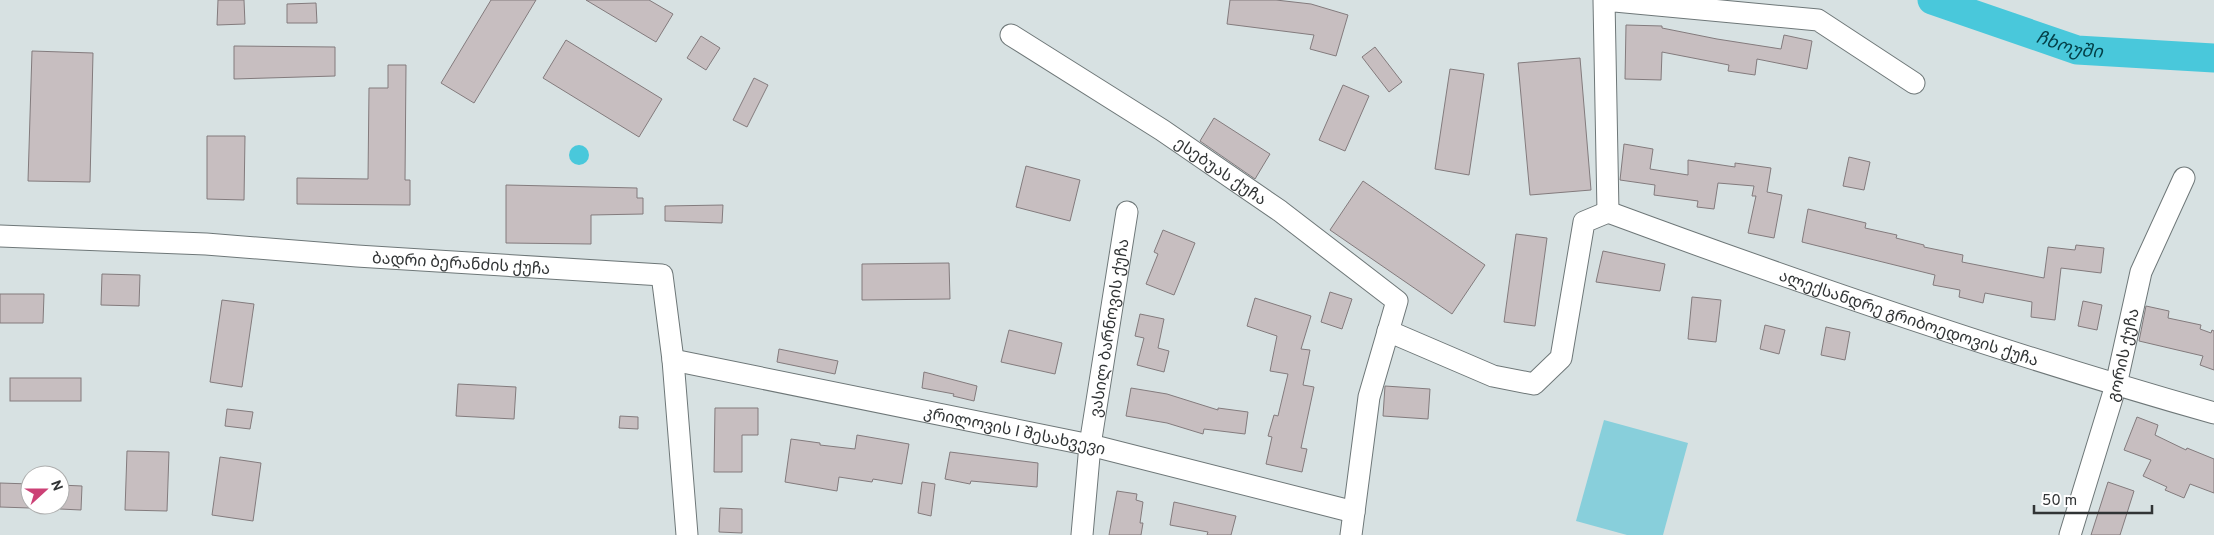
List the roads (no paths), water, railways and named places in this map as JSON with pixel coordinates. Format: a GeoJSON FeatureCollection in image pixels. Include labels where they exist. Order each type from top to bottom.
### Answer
{"type":"FeatureCollection","features":[{"type":"Feature","properties":{"kind":"street"},"geometry":{"type":"LineString","coordinates":[[1388,331],[1493,376],[1534,384],[1561,358],[1584,222],[1608,212],[1604,0],[1818,20],[1914,82]]}},
{"type":"Feature","properties":{"kind":"street","name":"ესებუას ქუჩა"},"geometry":{"type":"LineString","coordinates":[[1011,34],[1162,130],[1280,211],[1397,301],[1369,397],[1351,535]]}},
{"type":"Feature","properties":{"kind":"street","name":"გორის ქუჩა"},"geometry":{"type":"LineString","coordinates":[[2070,535],[2116,385],[2141,272],[2184,178]]}},
{"type":"Feature","properties":{"kind":"street","name":"ვასილ ბარნოვის ქუჩა"},"geometry":{"type":"LineString","coordinates":[[1082,535],[1090,445],[1127,212]]}},
{"type":"Feature","properties":{"kind":"street","name":"ალექსანდრე გრიბოედოვის ქუჩა"},"geometry":{"type":"LineString","coordinates":[[1608,212],[1774,274],[2116,385],[2214,412]]}},
{"type":"Feature","properties":{"kind":"street","name":"ბადრი ბერანძის ქუჩა"},"geometry":{"type":"LineString","coordinates":[[0,236],[206,244],[356,256],[662,274],[673,360],[687,535]]}},
{"type":"Feature","properties":{"kind":"street","name":"კრილოვის I შესახვევი"},"geometry":{"type":"LineString","coordinates":[[673,360],[1090,445],[1354,512]]}},
{"type":"Feature","properties":{"kind":"waterway","name":"ჩხოუში"},"geometry":{"type":"LineString","coordinates":[[1932,0],[2077,50],[2214,58]]}}]}
